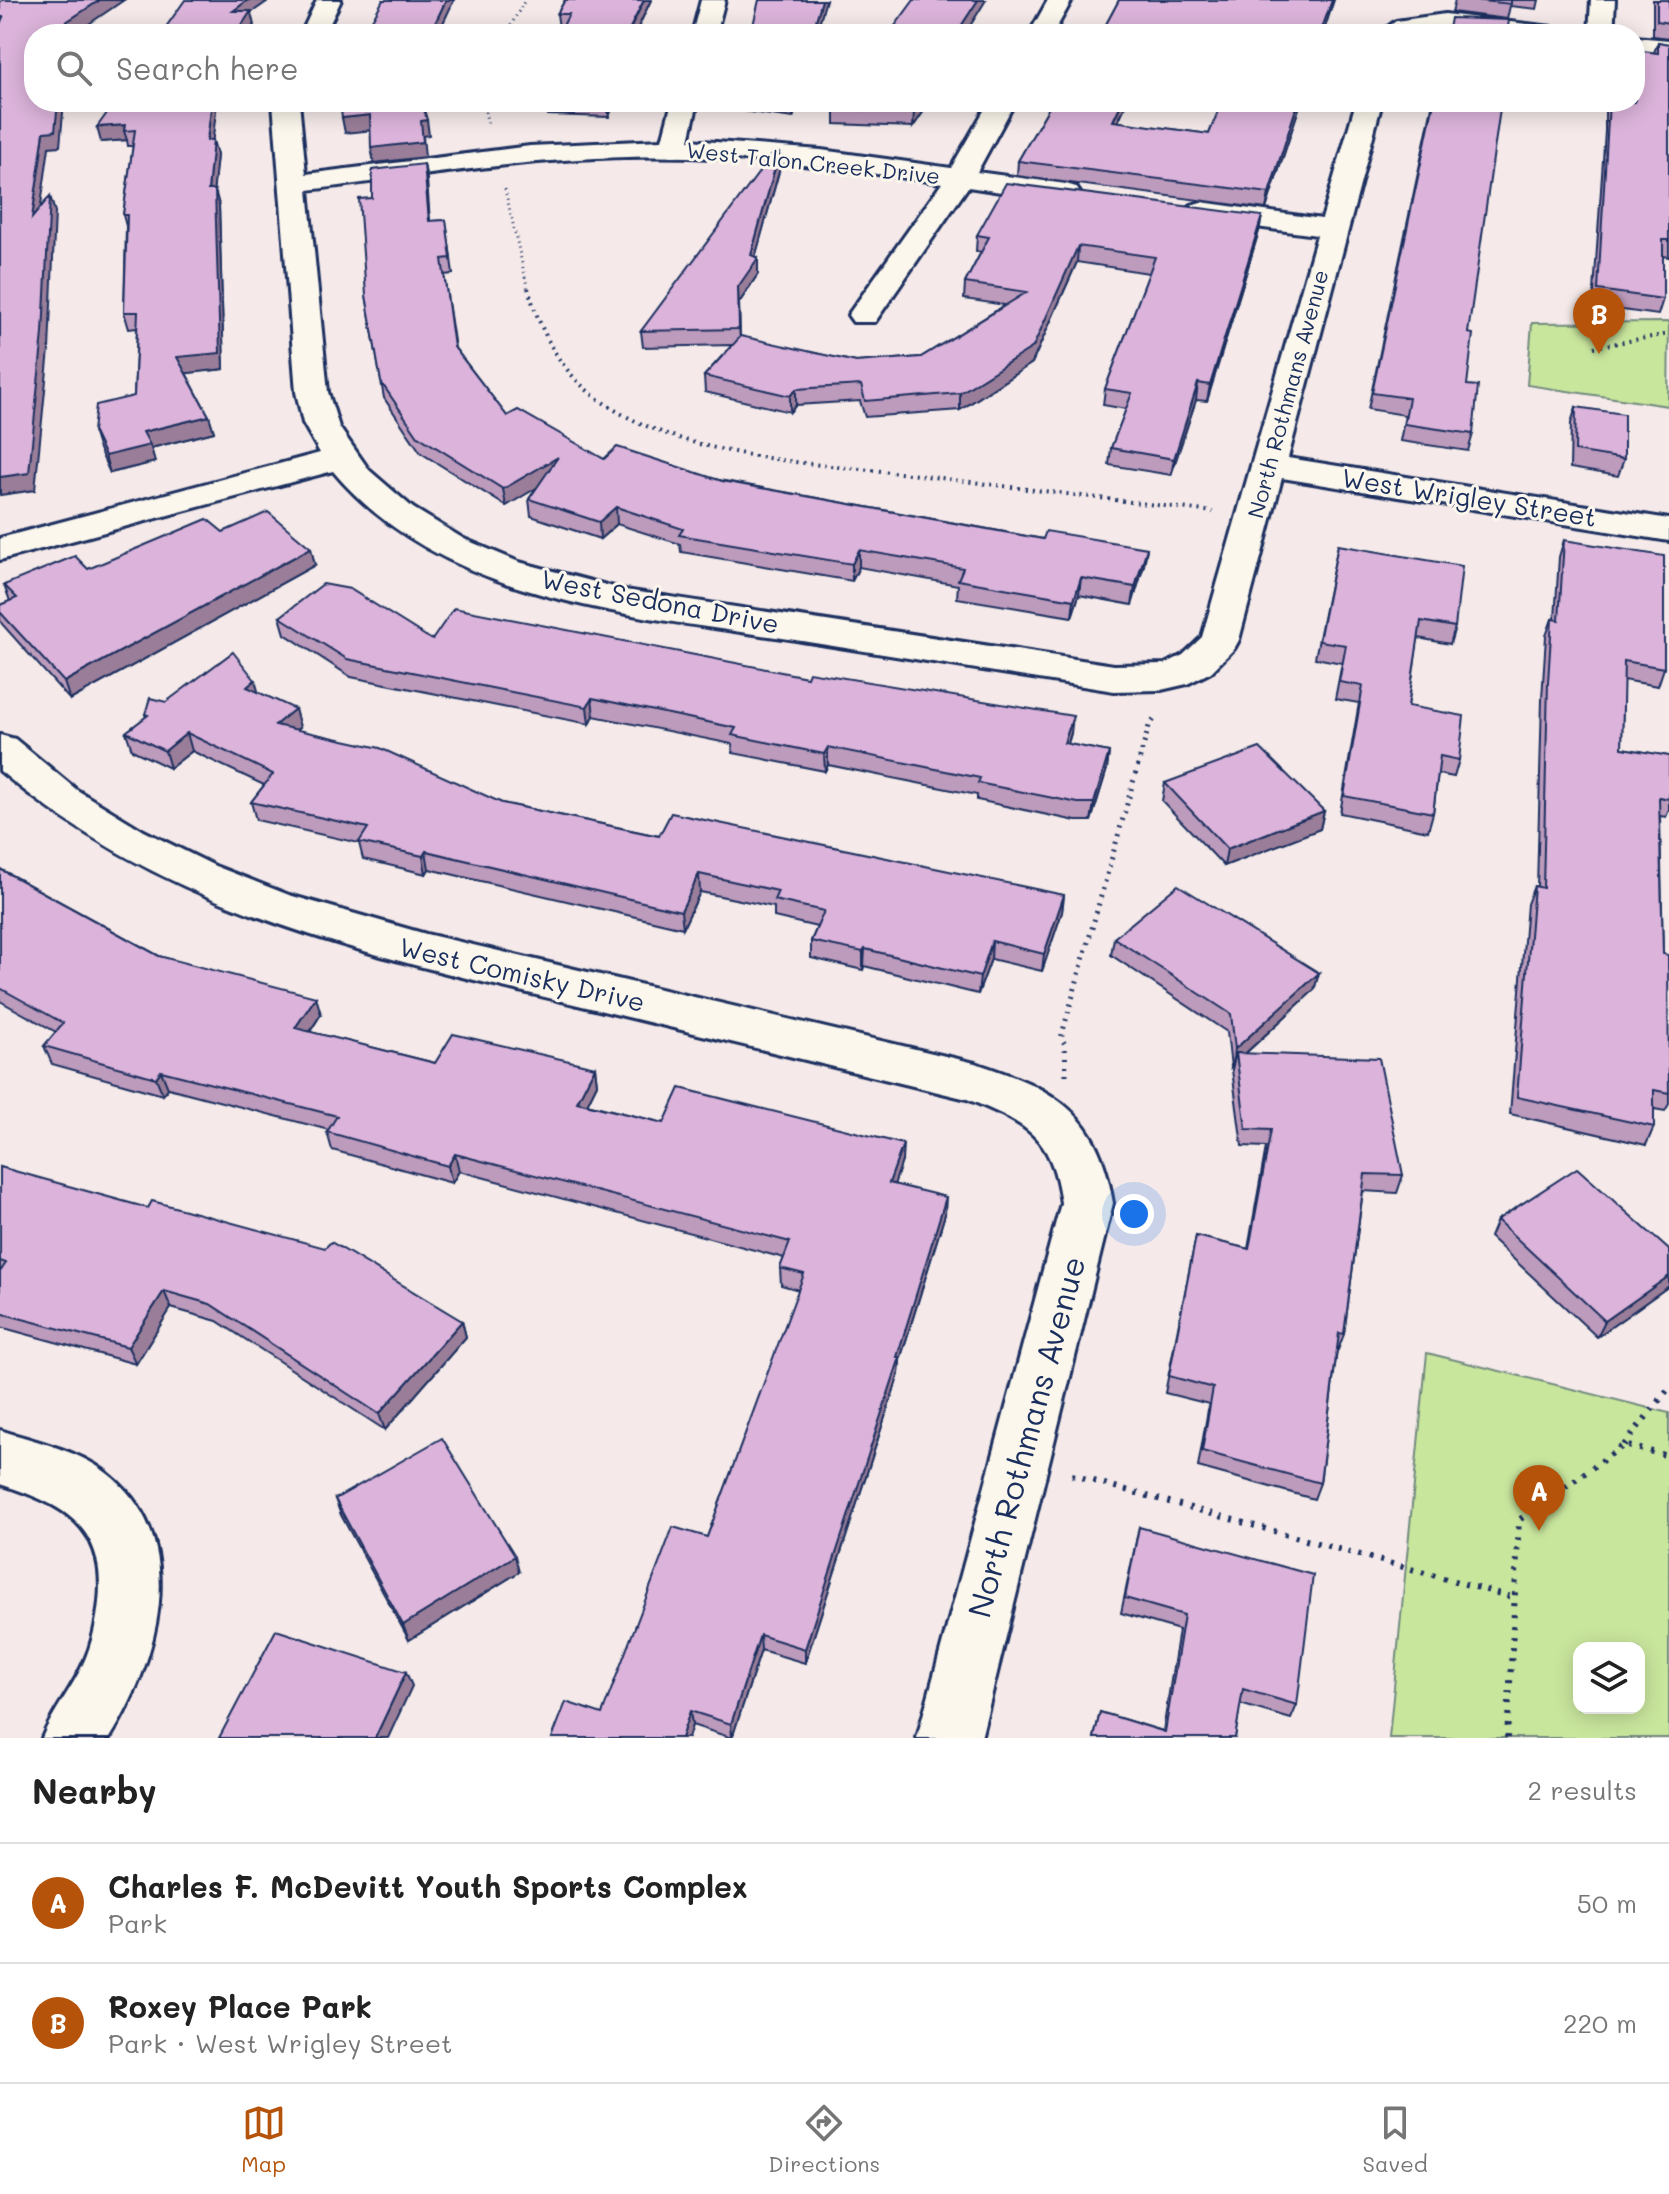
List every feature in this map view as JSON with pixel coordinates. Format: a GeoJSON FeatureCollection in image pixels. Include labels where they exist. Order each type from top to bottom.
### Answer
{"type":"FeatureCollection","features":[{"type":"Feature","properties":{"kind":"street"},"geometry":{"type":"LineString","coordinates":[[318,24],[329,0]]}},
{"type":"Feature","properties":{"kind":"street"},"geometry":{"type":"LineString","coordinates":[[707,24],[713,0]]}},
{"type":"Feature","properties":{"kind":"street"},"geometry":{"type":"LineString","coordinates":[[1047,24],[1060,0]]}},
{"type":"Feature","properties":{"kind":"street"},"geometry":{"type":"LineString","coordinates":[[1602,24],[1603,0]]}},
{"type":"Feature","properties":{"kind":"street"},"geometry":{"type":"LineString","coordinates":[[1439,24],[1470,24]]}},
{"type":"Feature","properties":{"kind":"street"},"geometry":{"type":"LineString","coordinates":[[1645,45],[1669,48]]}},
{"type":"Feature","properties":{"kind":"street","name":"West Sedona Drive"},"geometry":{"type":"LineString","coordinates":[[287,112],[312,392],[322,427],[340,458],[374,495],[418,528],[476,558],[543,582],[624,601],[1114,678],[1157,680],[1185,673]]}},
{"type":"Feature","properties":{"kind":"street"},"geometry":{"type":"LineString","coordinates":[[673,148],[682,112]]}},
{"type":"Feature","properties":{"kind":"street"},"geometry":{"type":"LineString","coordinates":[[864,315],[959,179],[996,112]]}},
{"type":"Feature","properties":{"kind":"street","name":"North Rothmans Avenue"},"geometry":{"type":"LineString","coordinates":[[1185,673],[1206,658],[1220,640],[1366,112]]}},
{"type":"Feature","properties":{"kind":"street","name":"West Talon Creek Drive"},"geometry":{"type":"LineString","coordinates":[[292,184],[562,152],[673,148],[793,156],[1100,197]]}},
{"type":"Feature","properties":{"kind":"street"},"geometry":{"type":"LineString","coordinates":[[1178,208],[1334,229]]}},
{"type":"Feature","properties":{"kind":"street"},"geometry":{"type":"LineString","coordinates":[[0,549],[340,458]]}},
{"type":"Feature","properties":{"kind":"street","name":"West Wrigley Street"},"geometry":{"type":"LineString","coordinates":[[1268,465],[1669,530]]}},
{"type":"Feature","properties":{"kind":"street","name":"West Comisky Drive"},"geometry":{"type":"LineString","coordinates":[[0,749],[30,777],[78,812],[135,846],[248,899],[360,936],[975,1082],[1027,1102],[1069,1137]]}},
{"type":"Feature","properties":{"kind":"street","name":"North Rothmans Avenue"},"geometry":{"type":"LineString","coordinates":[[949,1738],[1087,1203],[1084,1168],[1069,1137]]}},
{"type":"Feature","properties":{"kind":"street"},"geometry":{"type":"LineString","coordinates":[[0,1457],[65,1480],[108,1512],[130,1552],[132,1605],[113,1671],[74,1738]]}},
{"type":"Feature","properties":{"kind":"path"},"geometry":{"type":"LineString","coordinates":[[512,24],[525,0]]}},
{"type":"Feature","properties":{"kind":"path"},"geometry":{"type":"LineString","coordinates":[[503,182],[533,297],[552,349],[599,400],[637,423],[693,442],[764,456],[1254,518]]}},
{"type":"Feature","properties":{"kind":"path"},"geometry":{"type":"LineString","coordinates":[[1594,347],[1669,334]]}},
{"type":"Feature","properties":{"kind":"path"},"geometry":{"type":"LineString","coordinates":[[1069,1137],[1065,1044],[1061,1038],[1149,726],[1185,673]]}},
{"type":"Feature","properties":{"kind":"path"},"geometry":{"type":"LineString","coordinates":[[1507,1738],[1519,1520],[1624,1445],[1669,1388]]}},
{"type":"Feature","properties":{"kind":"path"},"geometry":{"type":"LineString","coordinates":[[1624,1445],[1669,1456]]}},
{"type":"Feature","properties":{"kind":"path"},"geometry":{"type":"LineString","coordinates":[[1021,1461],[1515,1598]]}},
{"type":"Feature","properties":{"kind":"green space"},"geometry":{"type":"Polygon","coordinates":[[[1669,322],[1668,406],[1527,385],[1532,323],[1669,322]]]}},
{"type":"Feature","properties":{"kind":"green space"},"geometry":{"type":"Polygon","coordinates":[[[1427,1353],[1669,1413],[1669,1738],[1389,1738],[1427,1353]]]}},
{"type":"Feature","properties":{"kind":"building"},"geometry":{"type":"Polygon","coordinates":[[[100,0],[66,24],[24,24],[24,112],[57,112],[55,131],[44,132],[32,218],[50,196],[43,333],[29,473],[0,477],[0,24],[3,17],[0,17],[0,2],[100,0]]]}},
{"type":"Feature","properties":{"kind":"building"},"geometry":{"type":"Polygon","coordinates":[[[185,0],[248,0],[233,11],[251,11],[243,24],[168,24],[185,0]]]}},
{"type":"Feature","properties":{"kind":"building"},"geometry":{"type":"Polygon","coordinates":[[[383,0],[446,0],[435,24],[371,22],[383,0]]]}},
{"type":"Feature","properties":{"kind":"building"},"geometry":{"type":"Polygon","coordinates":[[[565,0],[644,0],[632,24],[564,24],[569,14],[557,14],[565,0]]]}},
{"type":"Feature","properties":{"kind":"building"},"geometry":{"type":"Polygon","coordinates":[[[759,0],[822,0],[815,24],[753,24],[759,0]]]}},
{"type":"Feature","properties":{"kind":"building"},"geometry":{"type":"Polygon","coordinates":[[[914,0],[978,0],[962,24],[896,24],[914,0]]]}},
{"type":"Feature","properties":{"kind":"building"},"geometry":{"type":"Polygon","coordinates":[[[1119,0],[1332,0],[1324,24],[1106,24],[1119,0]]]}},
{"type":"Feature","properties":{"kind":"building"},"geometry":{"type":"Polygon","coordinates":[[[1473,0],[1511,0],[1511,4],[1473,0]]]}},
{"type":"Feature","properties":{"kind":"building"},"geometry":{"type":"Polygon","coordinates":[[[1657,0],[1669,0],[1669,23],[1657,21],[1657,0]]]}},
{"type":"Feature","properties":{"kind":"building"},"geometry":{"type":"Polygon","coordinates":[[[1451,18],[1509,20],[1508,24],[1450,24],[1451,18]]]}},
{"type":"Feature","properties":{"kind":"building"},"geometry":{"type":"Polygon","coordinates":[[[1658,42],[1669,44],[1669,240],[1663,240],[1663,299],[1598,290],[1608,112],[1645,112],[1645,51],[1658,53],[1658,42]]]}},
{"type":"Feature","properties":{"kind":"building"},"geometry":{"type":"Polygon","coordinates":[[[108,112],[211,112],[207,140],[213,140],[208,190],[215,190],[220,353],[177,357],[209,416],[143,432],[150,445],[105,456],[93,431],[96,405],[134,396],[138,312],[124,312],[127,215],[123,215],[135,130],[124,131],[125,125],[97,127],[108,112]]]}},
{"type":"Feature","properties":{"kind":"building"},"geometry":{"type":"Polygon","coordinates":[[[341,112],[425,112],[427,120],[421,121],[423,142],[371,148],[370,115],[342,118],[341,112]]]}},
{"type":"Feature","properties":{"kind":"building"},"geometry":{"type":"Polygon","coordinates":[[[1046,112],[1117,112],[1113,121],[1209,134],[1218,112],[1295,112],[1269,193],[1018,161],[1046,112]]]}},
{"type":"Feature","properties":{"kind":"building"},"geometry":{"type":"Polygon","coordinates":[[[1432,112],[1500,112],[1468,333],[1473,334],[1467,385],[1478,386],[1473,434],[1404,424],[1409,398],[1372,393],[1432,112]]]}},
{"type":"Feature","properties":{"kind":"building"},"geometry":{"type":"Polygon","coordinates":[[[774,152],[779,153],[751,255],[758,258],[738,287],[739,329],[641,331],[774,152]]]}},
{"type":"Feature","properties":{"kind":"building"},"geometry":{"type":"Polygon","coordinates":[[[424,164],[429,221],[446,220],[451,258],[442,259],[454,347],[507,416],[518,410],[604,459],[617,447],[722,481],[1043,539],[1046,531],[1147,548],[1135,587],[1081,578],[1074,600],[958,580],[963,568],[859,550],[852,564],[679,535],[683,529],[616,507],[599,522],[529,499],[558,457],[503,489],[418,436],[381,382],[366,295],[359,199],[372,198],[372,170],[424,164]]]}},
{"type":"Feature","properties":{"kind":"building"},"geometry":{"type":"Polygon","coordinates":[[[1006,183],[1262,216],[1210,385],[1198,383],[1174,459],[1111,448],[1132,393],[1105,389],[1155,257],[1078,246],[1033,347],[960,393],[865,401],[861,385],[796,389],[790,396],[704,376],[741,336],[856,362],[921,357],[1027,292],[965,283],[989,237],[977,235],[1006,183]]]}},
{"type":"Feature","properties":{"kind":"building"},"geometry":{"type":"Polygon","coordinates":[[[1576,407],[1624,414],[1624,459],[1575,451],[1576,407]]]}},
{"type":"Feature","properties":{"kind":"building"},"geometry":{"type":"Polygon","coordinates":[[[268,512],[311,548],[64,682],[0,612],[0,605],[17,598],[4,585],[75,556],[88,569],[207,519],[223,532],[268,512]]]}},
{"type":"Feature","properties":{"kind":"building"},"geometry":{"type":"Polygon","coordinates":[[[1564,540],[1664,556],[1664,668],[1624,661],[1622,748],[1669,756],[1669,799],[1659,797],[1663,954],[1668,955],[1669,1093],[1654,1090],[1654,1127],[1517,1097],[1534,886],[1543,888],[1548,682],[1552,619],[1559,620],[1564,540]]]}},
{"type":"Feature","properties":{"kind":"building"},"geometry":{"type":"Polygon","coordinates":[[[1338,545],[1462,566],[1455,627],[1421,621],[1408,706],[1464,716],[1459,760],[1440,756],[1433,813],[1344,796],[1363,686],[1339,682],[1346,645],[1319,641],[1338,545]]]}},
{"type":"Feature","properties":{"kind":"building"},"geometry":{"type":"Polygon","coordinates":[[[323,584],[350,589],[432,640],[454,608],[807,677],[809,672],[1073,716],[1064,743],[1109,752],[1094,803],[1078,803],[978,783],[980,778],[828,747],[824,754],[732,735],[736,728],[592,698],[587,707],[347,659],[280,617],[323,584]]]}},
{"type":"Feature","properties":{"kind":"building"},"geometry":{"type":"Polygon","coordinates":[[[233,652],[255,680],[247,687],[295,709],[275,725],[380,748],[502,803],[659,836],[671,813],[1064,895],[1044,954],[992,941],[980,977],[865,949],[863,952],[811,941],[824,911],[774,900],[778,891],[699,874],[681,911],[426,851],[423,856],[359,842],[368,828],[251,802],[273,774],[187,733],[165,751],[126,732],[148,715],[145,714],[150,698],[166,702],[233,652]]]}},
{"type":"Feature","properties":{"kind":"building"},"geometry":{"type":"Polygon","coordinates":[[[1260,748],[1324,811],[1227,849],[1165,783],[1260,748]]]}},
{"type":"Feature","properties":{"kind":"building"},"geometry":{"type":"Polygon","coordinates":[[[0,869],[159,956],[316,997],[295,1028],[435,1063],[453,1034],[595,1067],[577,1102],[664,1123],[680,1088],[903,1144],[889,1183],[946,1197],[897,1357],[900,1357],[805,1649],[760,1635],[731,1724],[690,1711],[681,1738],[552,1738],[566,1702],[602,1714],[673,1527],[707,1537],[804,1274],[780,1268],[790,1242],[455,1154],[448,1166],[327,1132],[337,1116],[161,1071],[156,1078],[44,1046],[63,1023],[0,988],[0,869]]]}},
{"type":"Feature","properties":{"kind":"building"},"geometry":{"type":"Polygon","coordinates":[[[1178,885],[1319,973],[1235,1049],[1231,1014],[1114,938],[1178,885]]]}},
{"type":"Feature","properties":{"kind":"building"},"geometry":{"type":"Polygon","coordinates":[[[1236,1053],[1379,1058],[1403,1175],[1365,1174],[1344,1334],[1339,1333],[1320,1483],[1202,1451],[1213,1388],[1169,1376],[1196,1236],[1249,1249],[1271,1130],[1246,1129],[1236,1053]]]}},
{"type":"Feature","properties":{"kind":"building"},"geometry":{"type":"Polygon","coordinates":[[[0,1167],[148,1208],[152,1201],[325,1248],[331,1242],[462,1321],[379,1414],[210,1304],[164,1291],[128,1347],[0,1313],[0,1272],[6,1263],[0,1261],[0,1167]]]}},
{"type":"Feature","properties":{"kind":"building"},"geometry":{"type":"Polygon","coordinates":[[[1577,1168],[1669,1250],[1669,1276],[1605,1321],[1497,1220],[1577,1168]]]}},
{"type":"Feature","properties":{"kind":"building"},"geometry":{"type":"Polygon","coordinates":[[[442,1438],[515,1556],[403,1625],[335,1499],[442,1438]]]}},
{"type":"Feature","properties":{"kind":"building"},"geometry":{"type":"Polygon","coordinates":[[[1139,1527],[1313,1575],[1297,1705],[1243,1689],[1235,1738],[1094,1738],[1100,1712],[1165,1732],[1184,1615],[1125,1598],[1139,1527]]]}},
{"type":"Feature","properties":{"kind":"building"},"geometry":{"type":"Polygon","coordinates":[[[276,1630],[406,1672],[375,1738],[219,1738],[276,1630]]]}},
{"type":"Feature","properties":{"kind":"place","name":"Roxey Place Park"},"geometry":{"type":"Point","coordinates":[1599,354]}},
{"type":"Feature","properties":{"kind":"place","name":"Charles F. McDevitt Youth Sports Complex"},"geometry":{"type":"Point","coordinates":[1539,1531]}}]}
